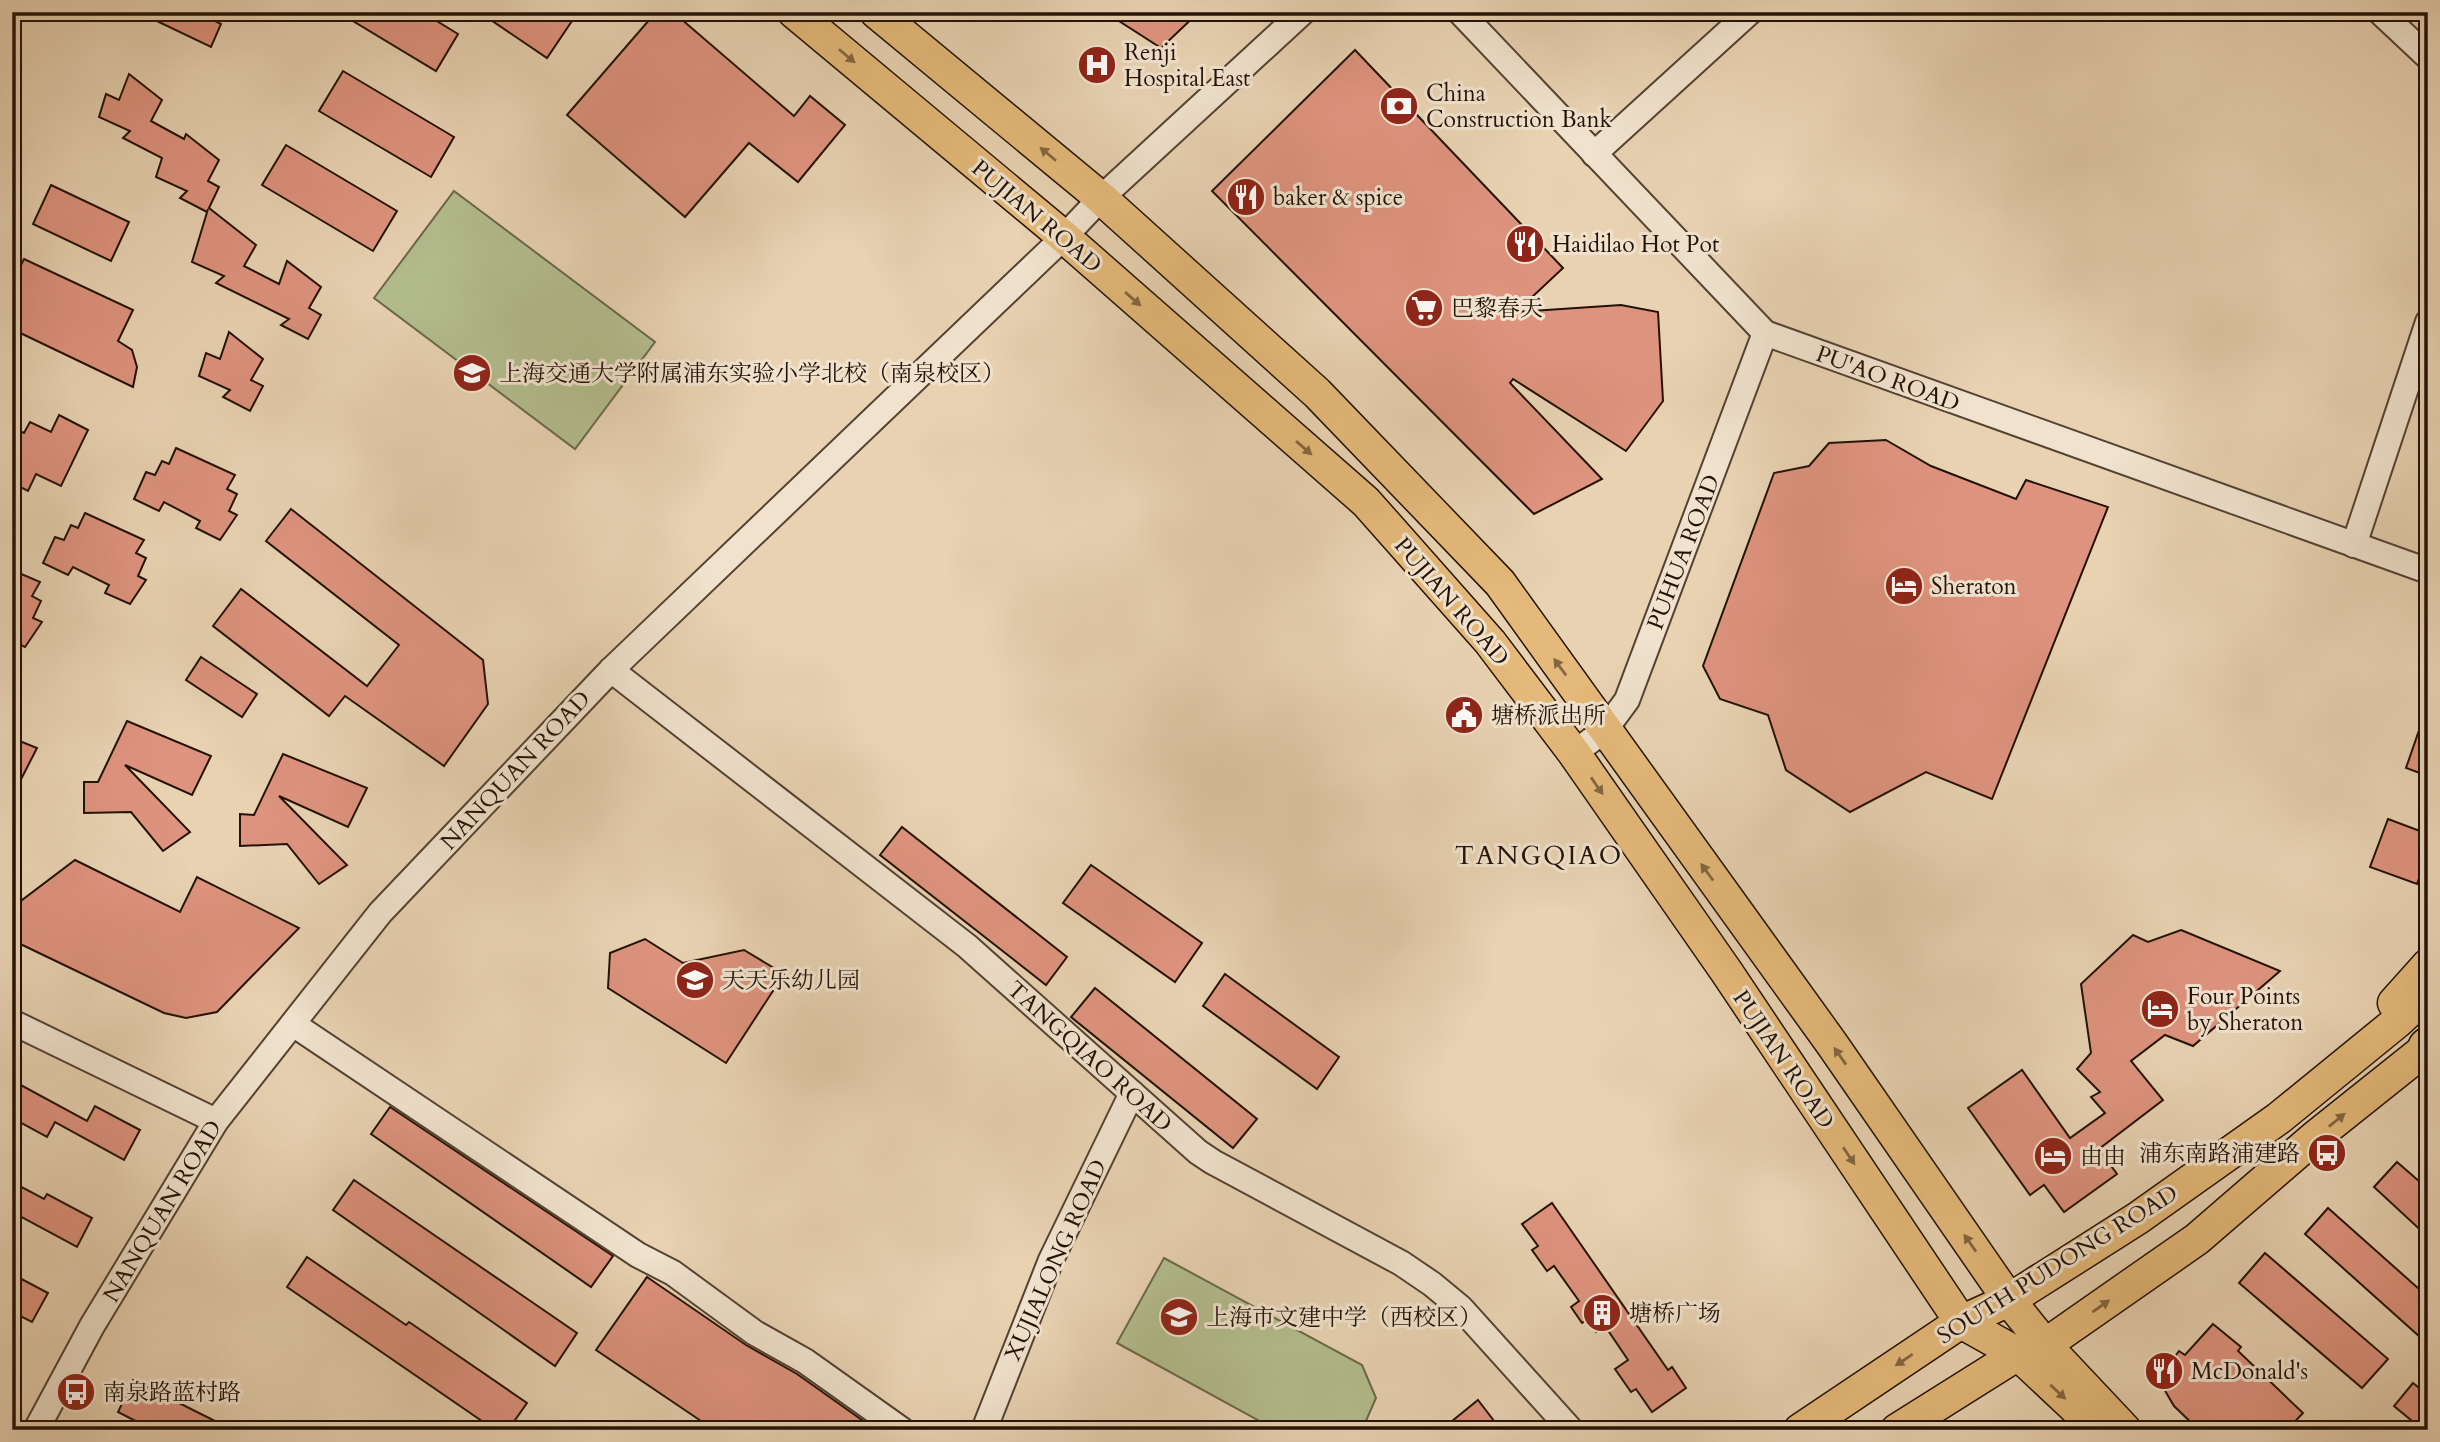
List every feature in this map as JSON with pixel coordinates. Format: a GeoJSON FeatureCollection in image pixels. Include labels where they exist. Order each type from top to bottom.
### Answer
{"type":"FeatureCollection","features":[{"type":"Feature","properties":{"kind":"main road","name":"PUJIAN ROAD"},"geometry":{"type":"LineString","coordinates":[[794,12],[1064,237],[1366,502],[1490,642],[1574,753],[1726,971],[1961,1322]]}},
{"type":"Feature","properties":{"kind":"main road","name":"PUJIAN ROAD"},"geometry":{"type":"LineString","coordinates":[[876,12],[1101,198],[1317,393],[1500,583],[1832,1045],[2009,1300],[2031,1350]]}},
{"type":"Feature","properties":{"kind":"main road","name":"SOUTH PUDONG ROAD"},"geometry":{"type":"LineString","coordinates":[[2343,1066],[2428,965]]}},
{"type":"Feature","properties":{"kind":"main road","name":"SOUTH PUDONG ROAD"},"geometry":{"type":"LineString","coordinates":[[1800,1430],[1961,1322],[2009,1300],[2138,1218],[2279,1118],[2398,1021],[2428,993]]}},
{"type":"Feature","properties":{"kind":"main road"},"geometry":{"type":"LineString","coordinates":[[1897,1430],[2031,1350],[2197,1238],[2314,1138],[2428,1047]]}},
{"type":"Feature","properties":{"kind":"main road"},"geometry":{"type":"LineString","coordinates":[[1961,1322],[2031,1350],[2125,1430]]}},
{"type":"Feature","properties":{"kind":"main road"},"geometry":{"type":"LineString","coordinates":[[2031,1350],[2099,1430]]}},
{"type":"Feature","properties":{"kind":"street","name":"NANQUAN ROAD"},"geometry":{"type":"LineString","coordinates":[[36,1430],[92,1326],[216,1121],[380,913],[611,670],[1064,237],[1101,198],[1303,12]]}},
{"type":"Feature","properties":{"kind":"street","name":"PU'AO ROAD"},"geometry":{"type":"LineString","coordinates":[[1460,12],[1765,334],[2428,571]]}},
{"type":"Feature","properties":{"kind":"street"},"geometry":{"type":"LineString","coordinates":[[1594,154],[1750,12]]}},
{"type":"Feature","properties":{"kind":"street"},"geometry":{"type":"LineString","coordinates":[[2380,12],[2428,57]]}},
{"type":"Feature","properties":{"kind":"street"},"geometry":{"type":"LineString","coordinates":[[2354,545],[2428,322]]}},
{"type":"Feature","properties":{"kind":"street","name":"PUHUA ROAD"},"geometry":{"type":"LineString","coordinates":[[1574,753],[1605,730],[1627,699],[1765,334]]}},
{"type":"Feature","properties":{"kind":"street","name":"TANGQIAO ROAD"},"geometry":{"type":"LineString","coordinates":[[611,670],[967,946],[1182,1138],[1213,1162],[1401,1263],[1433,1284],[1461,1308],[1571,1430]]}},
{"type":"Feature","properties":{"kind":"street"},"geometry":{"type":"LineString","coordinates":[[12,1021],[216,1121]]}},
{"type":"Feature","properties":{"kind":"street"},"geometry":{"type":"LineString","coordinates":[[293,1024],[638,1255],[673,1273],[755,1333],[805,1361],[902,1430]]}},
{"type":"Feature","properties":{"kind":"street","name":"XUJIALONG ROAD"},"geometry":{"type":"LineString","coordinates":[[984,1430],[1051,1260],[1132,1093]]}},
{"type":"Feature","properties":{"kind":"green space"},"geometry":{"type":"Polygon","coordinates":[[[454,191],[655,342],[575,449],[374,298],[454,191]]]}},
{"type":"Feature","properties":{"kind":"green space"},"geometry":{"type":"Polygon","coordinates":[[[1164,1258],[1362,1365],[1376,1398],[1362,1430],[1276,1430],[1117,1343],[1164,1258]]]}},
{"type":"Feature","properties":{"kind":"building"},"geometry":{"type":"Polygon","coordinates":[[[138,12],[220,12],[215,21],[221,24],[211,47],[138,12]]]}},
{"type":"Feature","properties":{"kind":"building"},"geometry":{"type":"Polygon","coordinates":[[[338,12],[422,12],[458,34],[436,71],[338,12]]]}},
{"type":"Feature","properties":{"kind":"building"},"geometry":{"type":"Polygon","coordinates":[[[479,12],[578,12],[547,58],[479,12]]]}},
{"type":"Feature","properties":{"kind":"building"},"geometry":{"type":"Polygon","coordinates":[[[656,12],[673,12],[794,116],[810,96],[845,125],[798,182],[749,143],[685,217],[567,115],[656,12]]]}},
{"type":"Feature","properties":{"kind":"building"},"geometry":{"type":"Polygon","coordinates":[[[1105,12],[1199,12],[1161,48],[1105,12]]]}},
{"type":"Feature","properties":{"kind":"building","name":"巴黎春天"},"geometry":{"type":"Polygon","coordinates":[[[1355,50],[1563,268],[1516,312],[1621,305],[1658,312],[1663,401],[1626,451],[1513,379],[1510,383],[1602,479],[1534,514],[1212,191],[1355,50]]]}},
{"type":"Feature","properties":{"kind":"building"},"geometry":{"type":"Polygon","coordinates":[[[343,71],[454,137],[431,177],[319,111],[343,71]]]}},
{"type":"Feature","properties":{"kind":"building"},"geometry":{"type":"Polygon","coordinates":[[[129,74],[162,100],[151,121],[184,139],[186,134],[219,160],[208,181],[219,187],[209,208],[256,245],[244,266],[279,284],[287,261],[321,287],[309,308],[321,315],[308,339],[281,325],[289,319],[216,283],[224,276],[192,262],[208,209],[207,212],[180,198],[187,191],[156,177],[162,158],[123,138],[130,131],[99,117],[106,94],[119,100],[129,74]]]}},
{"type":"Feature","properties":{"kind":"building"},"geometry":{"type":"Polygon","coordinates":[[[286,145],[397,211],[373,251],[262,185],[286,145]]]}},
{"type":"Feature","properties":{"kind":"building"},"geometry":{"type":"Polygon","coordinates":[[[51,185],[129,222],[111,261],[33,224],[51,185]]]}},
{"type":"Feature","properties":{"kind":"building"},"geometry":{"type":"Polygon","coordinates":[[[24,259],[133,310],[118,341],[132,350],[137,367],[133,387],[12,329],[12,283],[24,259]]]}},
{"type":"Feature","properties":{"kind":"building"},"geometry":{"type":"Polygon","coordinates":[[[229,332],[263,359],[251,380],[263,386],[250,411],[223,397],[230,390],[199,376],[206,353],[220,359],[229,332]]]}},
{"type":"Feature","properties":{"kind":"building"},"geometry":{"type":"Polygon","coordinates":[[[59,415],[88,430],[61,486],[36,474],[28,491],[12,483],[12,427],[24,433],[30,422],[51,432],[59,415]]]}},
{"type":"Feature","properties":{"kind":"building","name":"Sheraton"},"geometry":{"type":"Polygon","coordinates":[[[1886,440],[1931,466],[2016,499],[2026,480],[2108,507],[1992,799],[1926,772],[1850,812],[1786,770],[1768,715],[1720,699],[1703,666],[1774,473],[1809,466],[1829,443],[1886,440]]]}},
{"type":"Feature","properties":{"kind":"building"},"geometry":{"type":"Polygon","coordinates":[[[176,448],[235,475],[227,489],[237,494],[229,511],[237,515],[220,540],[196,528],[200,521],[164,502],[159,511],[134,499],[146,472],[155,475],[162,461],[169,464],[176,448]]]}},
{"type":"Feature","properties":{"kind":"building"},"geometry":{"type":"Polygon","coordinates":[[[291,509],[483,660],[488,704],[444,766],[345,696],[329,716],[213,626],[241,589],[367,686],[399,645],[266,541],[291,509]]]}},
{"type":"Feature","properties":{"kind":"building"},"geometry":{"type":"Polygon","coordinates":[[[85,513],[144,540],[136,553],[146,558],[138,576],[146,580],[130,604],[105,593],[109,585],[73,567],[68,575],[43,563],[55,537],[64,540],[71,525],[78,528],[85,513]]]}},
{"type":"Feature","properties":{"kind":"building"},"geometry":{"type":"Polygon","coordinates":[[[12,570],[40,582],[32,596],[41,601],[33,618],[42,622],[25,647],[12,641],[12,570]]]}},
{"type":"Feature","properties":{"kind":"building"},"geometry":{"type":"Polygon","coordinates":[[[201,657],[257,694],[242,717],[186,680],[201,657]]]}},
{"type":"Feature","properties":{"kind":"building"},"geometry":{"type":"Polygon","coordinates":[[[2425,713],[2428,713],[2428,776],[2406,768],[2425,713]]]}},
{"type":"Feature","properties":{"kind":"building"},"geometry":{"type":"Polygon","coordinates":[[[127,721],[211,756],[192,795],[125,765],[190,832],[163,851],[131,812],[84,813],[84,782],[98,782],[127,721]]]}},
{"type":"Feature","properties":{"kind":"building"},"geometry":{"type":"Polygon","coordinates":[[[12,738],[37,748],[12,797],[12,738]]]}},
{"type":"Feature","properties":{"kind":"building"},"geometry":{"type":"Polygon","coordinates":[[[283,754],[367,788],[348,827],[279,796],[347,865],[319,884],[287,844],[240,846],[240,814],[254,815],[283,754]]]}},
{"type":"Feature","properties":{"kind":"building"},"geometry":{"type":"Polygon","coordinates":[[[2388,819],[2428,834],[2428,853],[2417,884],[2370,867],[2388,819]]]}},
{"type":"Feature","properties":{"kind":"building"},"geometry":{"type":"Polygon","coordinates":[[[902,827],[1067,957],[1046,985],[880,855],[902,827]]]}},
{"type":"Feature","properties":{"kind":"building"},"geometry":{"type":"Polygon","coordinates":[[[75,860],[180,912],[197,877],[299,928],[217,1012],[186,1018],[164,1013],[12,940],[12,895],[22,900],[75,860]]]}},
{"type":"Feature","properties":{"kind":"building"},"geometry":{"type":"Polygon","coordinates":[[[1091,865],[1202,943],[1175,982],[1063,903],[1091,865]]]}},
{"type":"Feature","properties":{"kind":"building","name":"Four Points by Sheraton"},"geometry":{"type":"Polygon","coordinates":[[[2181,930],[2280,971],[2193,1046],[2165,1035],[2131,1061],[2163,1100],[2099,1149],[2117,1174],[2064,1212],[2044,1185],[2030,1195],[1968,1108],[2022,1070],[2070,1138],[2105,1113],[2091,1097],[2100,1092],[2077,1069],[2091,1053],[2081,984],[2133,935],[2148,942],[2181,930]]]}},
{"type":"Feature","properties":{"kind":"building"},"geometry":{"type":"Polygon","coordinates":[[[645,939],[683,963],[744,950],[784,974],[726,1063],[608,988],[610,953],[645,939]]]}},
{"type":"Feature","properties":{"kind":"building"},"geometry":{"type":"Polygon","coordinates":[[[1225,974],[1339,1057],[1317,1089],[1203,1006],[1225,974]]]}},
{"type":"Feature","properties":{"kind":"building"},"geometry":{"type":"Polygon","coordinates":[[[1095,988],[1257,1119],[1233,1148],[1071,1017],[1095,988]]]}},
{"type":"Feature","properties":{"kind":"building"},"geometry":{"type":"Polygon","coordinates":[[[17,1083],[87,1121],[95,1106],[140,1130],[124,1160],[55,1122],[47,1137],[12,1118],[12,1093],[17,1083]]]}},
{"type":"Feature","properties":{"kind":"building"},"geometry":{"type":"Polygon","coordinates":[[[390,1107],[613,1256],[591,1287],[371,1134],[390,1107]]]}},
{"type":"Feature","properties":{"kind":"building"},"geometry":{"type":"Polygon","coordinates":[[[2397,1162],[2428,1189],[2428,1237],[2374,1187],[2397,1162]]]}},
{"type":"Feature","properties":{"kind":"building"},"geometry":{"type":"Polygon","coordinates":[[[354,1180],[577,1333],[555,1366],[333,1210],[354,1180]]]}},
{"type":"Feature","properties":{"kind":"building"},"geometry":{"type":"Polygon","coordinates":[[[12,1182],[44,1199],[47,1194],[92,1218],[77,1247],[12,1212],[12,1182]]]}},
{"type":"Feature","properties":{"kind":"building","name":"塘桥广场"},"geometry":{"type":"Polygon","coordinates":[[[1552,1203],[1668,1370],[1672,1367],[1686,1388],[1652,1412],[1636,1389],[1631,1392],[1615,1369],[1628,1360],[1605,1326],[1596,1332],[1587,1320],[1582,1323],[1571,1307],[1579,1301],[1554,1266],[1547,1271],[1532,1250],[1538,1246],[1522,1224],[1552,1203]]]}},
{"type":"Feature","properties":{"kind":"building"},"geometry":{"type":"Polygon","coordinates":[[[2328,1208],[2428,1297],[2428,1328],[2420,1337],[2305,1234],[2328,1208]]]}},
{"type":"Feature","properties":{"kind":"building"},"geometry":{"type":"Polygon","coordinates":[[[2265,1253],[2388,1359],[2362,1388],[2239,1283],[2265,1253]]]}},
{"type":"Feature","properties":{"kind":"building"},"geometry":{"type":"Polygon","coordinates":[[[307,1257],[406,1325],[409,1322],[527,1403],[508,1430],[495,1430],[287,1287],[307,1257]]]}},
{"type":"Feature","properties":{"kind":"building"},"geometry":{"type":"Polygon","coordinates":[[[12,1274],[48,1293],[32,1322],[12,1312],[12,1274]]]}},
{"type":"Feature","properties":{"kind":"building"},"geometry":{"type":"Polygon","coordinates":[[[647,1277],[746,1345],[797,1374],[876,1430],[715,1430],[704,1423],[596,1350],[647,1277]]]}},
{"type":"Feature","properties":{"kind":"building"},"geometry":{"type":"Polygon","coordinates":[[[2213,1324],[2241,1347],[2238,1351],[2303,1413],[2287,1430],[2199,1430],[2174,1406],[2164,1389],[2164,1371],[2179,1351],[2185,1355],[2213,1324]]]}},
{"type":"Feature","properties":{"kind":"building"},"geometry":{"type":"Polygon","coordinates":[[[133,1380],[233,1430],[153,1430],[118,1412],[133,1380]]]}},
{"type":"Feature","properties":{"kind":"building"},"geometry":{"type":"Polygon","coordinates":[[[2413,1383],[2428,1395],[2428,1430],[2423,1430],[2394,1406],[2413,1383]]]}},
{"type":"Feature","properties":{"kind":"building"},"geometry":{"type":"Polygon","coordinates":[[[1478,1400],[1501,1430],[1441,1430],[1478,1400]]]}},
{"type":"Feature","properties":{"kind":"place","name":"Renji Hospital East"},"geometry":{"type":"Point","coordinates":[1097,65]}},
{"type":"Feature","properties":{"kind":"place","name":"China Construction Bank"},"geometry":{"type":"Point","coordinates":[1399,106]}},
{"type":"Feature","properties":{"kind":"place","name":"baker & spice"},"geometry":{"type":"Point","coordinates":[1246,197]}},
{"type":"Feature","properties":{"kind":"place","name":"Haidilao Hot Pot"},"geometry":{"type":"Point","coordinates":[1525,244]}},
{"type":"Feature","properties":{"kind":"place","name":"巴黎春天"},"geometry":{"type":"Point","coordinates":[1424,308]}},
{"type":"Feature","properties":{"kind":"place","name":"上海交通大学附属浦东实验小学北校（南泉校区）"},"geometry":{"type":"Point","coordinates":[472,373]}},
{"type":"Feature","properties":{"kind":"place","name":"Sheraton"},"geometry":{"type":"Point","coordinates":[1904,586]}},
{"type":"Feature","properties":{"kind":"place","name":"塘桥派出所"},"geometry":{"type":"Point","coordinates":[1464,715]}},
{"type":"Feature","properties":{"kind":"place","name":"天天乐幼儿园"},"geometry":{"type":"Point","coordinates":[695,980]}},
{"type":"Feature","properties":{"kind":"place","name":"Four Points by Sheraton"},"geometry":{"type":"Point","coordinates":[2160,1009]}},
{"type":"Feature","properties":{"kind":"place","name":"浦东南路浦建路"},"geometry":{"type":"Point","coordinates":[2327,1153]}},
{"type":"Feature","properties":{"kind":"place","name":"由由"},"geometry":{"type":"Point","coordinates":[2053,1156]}},
{"type":"Feature","properties":{"kind":"place","name":"塘桥广场"},"geometry":{"type":"Point","coordinates":[1602,1313]}},
{"type":"Feature","properties":{"kind":"place","name":"上海市文建中学（西校区）"},"geometry":{"type":"Point","coordinates":[1179,1317]}},
{"type":"Feature","properties":{"kind":"place","name":"McDonald's"},"geometry":{"type":"Point","coordinates":[2164,1371]}},
{"type":"Feature","properties":{"kind":"place","name":"南泉路蓝村路"},"geometry":{"type":"Point","coordinates":[76,1392]}},
{"type":"Feature","properties":{"kind":"district","name":"TANGQIAO"},"geometry":{"type":"Point","coordinates":[1539,855]}}]}
